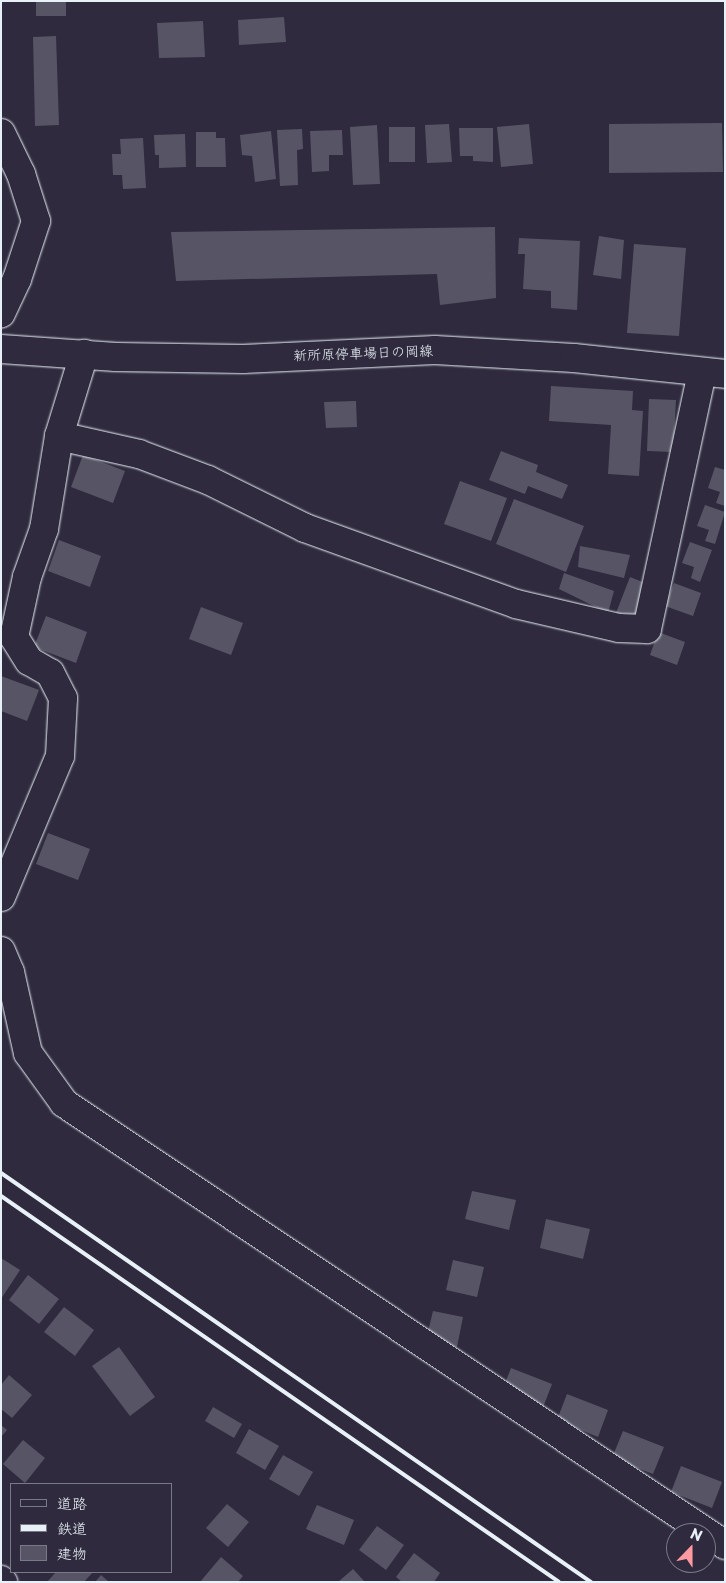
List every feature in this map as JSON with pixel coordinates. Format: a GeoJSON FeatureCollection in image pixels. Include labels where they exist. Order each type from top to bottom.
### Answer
{"type":"FeatureCollection","features":[{"type":"Feature","properties":{"kind":"street"},"geometry":{"type":"LineString","coordinates":[[1,133],[20,174],[36,221],[17,279],[1,313]]}},
{"type":"Feature","properties":{"kind":"street","name":"新所原停車場日の岡線"},"geometry":{"type":"LineString","coordinates":[[1,350],[116,357],[243,358],[435,350],[574,358],[714,373]]}},
{"type":"Feature","properties":{"kind":"street"},"geometry":{"type":"LineString","coordinates":[[1,897],[60,756],[63,698],[50,673],[29,661],[14,636],[27,577],[44,529],[59,436],[84,354]]}},
{"type":"Feature","properties":{"kind":"street"},"geometry":{"type":"LineString","coordinates":[[59,436],[139,454],[208,480],[305,528],[516,604],[619,628],[647,629],[714,373]]}},
{"type":"Feature","properties":{"kind":"street"},"geometry":{"type":"LineString","coordinates":[[1,951],[10,972],[28,1053],[64,1104],[725,1545]]}},
{"type":"Feature","properties":{"kind":"building"},"geometry":{"type":"Polygon","coordinates":[[[36,1],[66,1],[66,16],[36,16],[36,1]]]}},
{"type":"Feature","properties":{"kind":"building"},"geometry":{"type":"Polygon","coordinates":[[[284,17],[286,42],[239,45],[238,20],[284,17]]]}},
{"type":"Feature","properties":{"kind":"building"},"geometry":{"type":"Polygon","coordinates":[[[203,21],[205,57],[159,58],[157,23],[203,21]]]}},
{"type":"Feature","properties":{"kind":"building"},"geometry":{"type":"Polygon","coordinates":[[[56,36],[59,125],[35,126],[33,37],[56,36]]]}},
{"type":"Feature","properties":{"kind":"building"},"geometry":{"type":"Polygon","coordinates":[[[722,123],[723,172],[609,173],[609,124],[722,123]]]}},
{"type":"Feature","properties":{"kind":"building"},"geometry":{"type":"Polygon","coordinates":[[[449,124],[452,162],[427,163],[425,125],[449,124]]]}},
{"type":"Feature","properties":{"kind":"building"},"geometry":{"type":"Polygon","coordinates":[[[529,124],[533,164],[501,167],[497,127],[529,124]]]}},
{"type":"Feature","properties":{"kind":"building"},"geometry":{"type":"Polygon","coordinates":[[[377,125],[380,184],[353,185],[350,127],[377,125]]]}},
{"type":"Feature","properties":{"kind":"building"},"geometry":{"type":"Polygon","coordinates":[[[389,127],[415,127],[415,162],[389,162],[389,127]]]}},
{"type":"Feature","properties":{"kind":"building"},"geometry":{"type":"Polygon","coordinates":[[[459,128],[493,128],[493,162],[473,161],[473,156],[460,156],[459,128]]]}},
{"type":"Feature","properties":{"kind":"building"},"geometry":{"type":"Polygon","coordinates":[[[302,129],[303,149],[297,150],[298,185],[280,186],[277,130],[302,129]]]}},
{"type":"Feature","properties":{"kind":"building"},"geometry":{"type":"Polygon","coordinates":[[[342,130],[343,155],[329,155],[329,171],[312,172],[310,131],[342,130]]]}},
{"type":"Feature","properties":{"kind":"building"},"geometry":{"type":"Polygon","coordinates":[[[271,131],[276,179],[255,182],[252,156],[242,155],[240,135],[271,131]]]}},
{"type":"Feature","properties":{"kind":"building"},"geometry":{"type":"Polygon","coordinates":[[[196,132],[216,132],[216,138],[225,138],[226,167],[196,167],[196,132]]]}},
{"type":"Feature","properties":{"kind":"building"},"geometry":{"type":"Polygon","coordinates":[[[185,134],[186,167],[159,168],[159,155],[155,155],[154,135],[185,134]]]}},
{"type":"Feature","properties":{"kind":"building"},"geometry":{"type":"Polygon","coordinates":[[[143,138],[146,188],[123,189],[122,175],[113,175],[112,154],[121,154],[120,139],[143,138]]]}},
{"type":"Feature","properties":{"kind":"building"},"geometry":{"type":"Polygon","coordinates":[[[495,227],[496,298],[440,305],[437,274],[176,281],[171,232],[495,227]]]}},
{"type":"Feature","properties":{"kind":"building"},"geometry":{"type":"Polygon","coordinates":[[[599,236],[624,240],[621,279],[593,275],[599,236]]]}},
{"type":"Feature","properties":{"kind":"building"},"geometry":{"type":"Polygon","coordinates":[[[519,238],[580,241],[577,310],[551,308],[551,291],[523,289],[525,254],[518,254],[519,238]]]}},
{"type":"Feature","properties":{"kind":"building"},"geometry":{"type":"Polygon","coordinates":[[[634,244],[686,248],[679,336],[627,333],[634,244]]]}},
{"type":"Feature","properties":{"kind":"building"},"geometry":{"type":"Polygon","coordinates":[[[551,386],[633,391],[632,410],[643,411],[639,476],[608,474],[611,425],[549,421],[551,386]]]}},
{"type":"Feature","properties":{"kind":"building"},"geometry":{"type":"Polygon","coordinates":[[[649,399],[676,400],[673,452],[647,451],[649,399]]]}},
{"type":"Feature","properties":{"kind":"building"},"geometry":{"type":"Polygon","coordinates":[[[356,401],[357,427],[326,428],[324,402],[356,401]]]}},
{"type":"Feature","properties":{"kind":"building"},"geometry":{"type":"Polygon","coordinates":[[[501,451],[538,465],[536,472],[568,485],[562,499],[528,486],[525,494],[489,480],[501,451]]]}},
{"type":"Feature","properties":{"kind":"building"},"geometry":{"type":"Polygon","coordinates":[[[83,455],[125,471],[113,503],[71,487],[83,455]]]}},
{"type":"Feature","properties":{"kind":"building"},"geometry":{"type":"Polygon","coordinates":[[[715,467],[725,470],[725,506],[716,503],[720,492],[708,488],[715,467]]]}},
{"type":"Feature","properties":{"kind":"building"},"geometry":{"type":"Polygon","coordinates":[[[460,481],[507,498],[491,541],[444,524],[460,481]]]}},
{"type":"Feature","properties":{"kind":"building"},"geometry":{"type":"Polygon","coordinates":[[[514,499],[584,526],[566,572],[496,544],[514,499]]]}},
{"type":"Feature","properties":{"kind":"building"},"geometry":{"type":"Polygon","coordinates":[[[705,505],[725,512],[715,544],[705,541],[709,530],[697,526],[705,505]]]}},
{"type":"Feature","properties":{"kind":"building"},"geometry":{"type":"Polygon","coordinates":[[[59,540],[101,556],[90,587],[48,571],[59,540]]]}},
{"type":"Feature","properties":{"kind":"building"},"geometry":{"type":"Polygon","coordinates":[[[690,542],[712,550],[700,582],[691,578],[694,567],[682,563],[690,542]]]}},
{"type":"Feature","properties":{"kind":"building"},"geometry":{"type":"Polygon","coordinates":[[[580,546],[630,555],[624,578],[578,567],[580,546]]]}},
{"type":"Feature","properties":{"kind":"building"},"geometry":{"type":"Polygon","coordinates":[[[564,573],[614,591],[608,613],[559,589],[564,573]]]}},
{"type":"Feature","properties":{"kind":"building"},"geometry":{"type":"Polygon","coordinates":[[[630,577],[645,583],[639,614],[616,613],[630,577]]]}},
{"type":"Feature","properties":{"kind":"building"},"geometry":{"type":"Polygon","coordinates":[[[674,583],[701,593],[693,616],[665,606],[674,583]]]}},
{"type":"Feature","properties":{"kind":"building"},"geometry":{"type":"Polygon","coordinates":[[[201,607],[243,623],[231,655],[189,639],[201,607]]]}},
{"type":"Feature","properties":{"kind":"building"},"geometry":{"type":"Polygon","coordinates":[[[46,616],[87,632],[76,663],[34,647],[46,616]]]}},
{"type":"Feature","properties":{"kind":"building"},"geometry":{"type":"Polygon","coordinates":[[[658,632],[685,642],[677,665],[650,655],[658,632]]]}},
{"type":"Feature","properties":{"kind":"building"},"geometry":{"type":"Polygon","coordinates":[[[1,676],[39,690],[27,721],[1,711],[1,676]]]}},
{"type":"Feature","properties":{"kind":"building"},"geometry":{"type":"Polygon","coordinates":[[[48,833],[90,849],[78,880],[36,864],[48,833]]]}},
{"type":"Feature","properties":{"kind":"building"},"geometry":{"type":"Polygon","coordinates":[[[472,1191],[516,1200],[509,1230],[465,1219],[472,1191]]]}},
{"type":"Feature","properties":{"kind":"building"},"geometry":{"type":"Polygon","coordinates":[[[546,1219],[590,1229],[583,1259],[540,1248],[546,1219]]]}},
{"type":"Feature","properties":{"kind":"building"},"geometry":{"type":"Polygon","coordinates":[[[1,1258],[20,1270],[1,1299],[1,1258]]]}},
{"type":"Feature","properties":{"kind":"building"},"geometry":{"type":"Polygon","coordinates":[[[453,1260],[484,1267],[477,1297],[446,1290],[453,1260]]]}},
{"type":"Feature","properties":{"kind":"building"},"geometry":{"type":"Polygon","coordinates":[[[28,1275],[59,1299],[39,1324],[9,1300],[28,1275]]]}},
{"type":"Feature","properties":{"kind":"building"},"geometry":{"type":"Polygon","coordinates":[[[64,1307],[94,1330],[75,1356],[44,1332],[64,1307]]]}},
{"type":"Feature","properties":{"kind":"building"},"geometry":{"type":"Polygon","coordinates":[[[433,1311],[463,1317],[457,1347],[426,1340],[433,1311]]]}},
{"type":"Feature","properties":{"kind":"building"},"geometry":{"type":"Polygon","coordinates":[[[119,1347],[155,1397],[130,1416],[92,1366],[119,1347]]]}},
{"type":"Feature","properties":{"kind":"building"},"geometry":{"type":"Polygon","coordinates":[[[511,1368],[552,1384],[542,1410],[501,1394],[511,1368]]]}},
{"type":"Feature","properties":{"kind":"building"},"geometry":{"type":"Polygon","coordinates":[[[9,1375],[32,1395],[12,1418],[1,1409],[1,1385],[9,1375]]]}},
{"type":"Feature","properties":{"kind":"building"},"geometry":{"type":"Polygon","coordinates":[[[567,1394],[608,1410],[598,1437],[557,1420],[567,1394]]]}},
{"type":"Feature","properties":{"kind":"building"},"geometry":{"type":"Polygon","coordinates":[[[213,1407],[242,1424],[234,1438],[205,1421],[213,1407]]]}},
{"type":"Feature","properties":{"kind":"building"},"geometry":{"type":"Polygon","coordinates":[[[1,1425],[7,1430],[1,1437],[1,1425]]]}},
{"type":"Feature","properties":{"kind":"building"},"geometry":{"type":"Polygon","coordinates":[[[249,1429],[279,1446],[265,1470],[236,1453],[249,1429]]]}},
{"type":"Feature","properties":{"kind":"building"},"geometry":{"type":"Polygon","coordinates":[[[623,1431],[664,1447],[653,1474],[612,1458],[623,1431]]]}},
{"type":"Feature","properties":{"kind":"building"},"geometry":{"type":"Polygon","coordinates":[[[23,1440],[45,1458],[25,1483],[3,1464],[23,1440]]]}},
{"type":"Feature","properties":{"kind":"building"},"geometry":{"type":"Polygon","coordinates":[[[283,1455],[313,1472],[299,1496],[269,1479],[283,1455]]]}},
{"type":"Feature","properties":{"kind":"building"},"geometry":{"type":"Polygon","coordinates":[[[681,1466],[722,1482],[712,1508],[671,1492],[681,1466]]]}},
{"type":"Feature","properties":{"kind":"building"},"geometry":{"type":"Polygon","coordinates":[[[227,1504],[249,1522],[228,1547],[206,1528],[227,1504]]]}},
{"type":"Feature","properties":{"kind":"building"},"geometry":{"type":"Polygon","coordinates":[[[317,1505],[354,1520],[344,1545],[306,1529],[317,1505]]]}},
{"type":"Feature","properties":{"kind":"building"},"geometry":{"type":"Polygon","coordinates":[[[377,1526],[404,1545],[386,1570],[359,1550],[377,1526]]]}},
{"type":"Feature","properties":{"kind":"building"},"geometry":{"type":"Polygon","coordinates":[[[414,1553],[440,1573],[434,1582],[402,1582],[396,1577],[414,1553]]]}},
{"type":"Feature","properties":{"kind":"building"},"geometry":{"type":"Polygon","coordinates":[[[221,1557],[243,1576],[238,1582],[200,1582],[221,1557]]]}},
{"type":"Feature","properties":{"kind":"building"},"geometry":{"type":"Polygon","coordinates":[[[353,1569],[365,1582],[338,1582],[353,1569]]]}},
{"type":"Feature","properties":{"kind":"building"},"geometry":{"type":"Polygon","coordinates":[[[55,1573],[92,1573],[84,1582],[47,1582],[55,1573]]]}},
{"type":"Feature","properties":{"kind":"building"},"geometry":{"type":"Polygon","coordinates":[[[101,1575],[109,1582],[95,1582],[101,1575]]]}},
{"type":"Feature","properties":{"kind":"railway"},"geometry":{"type":"LineString","coordinates":[[1,1173],[591,1582]]}},
{"type":"Feature","properties":{"kind":"railway"},"geometry":{"type":"LineString","coordinates":[[1,1196],[559,1582]]}}]}
